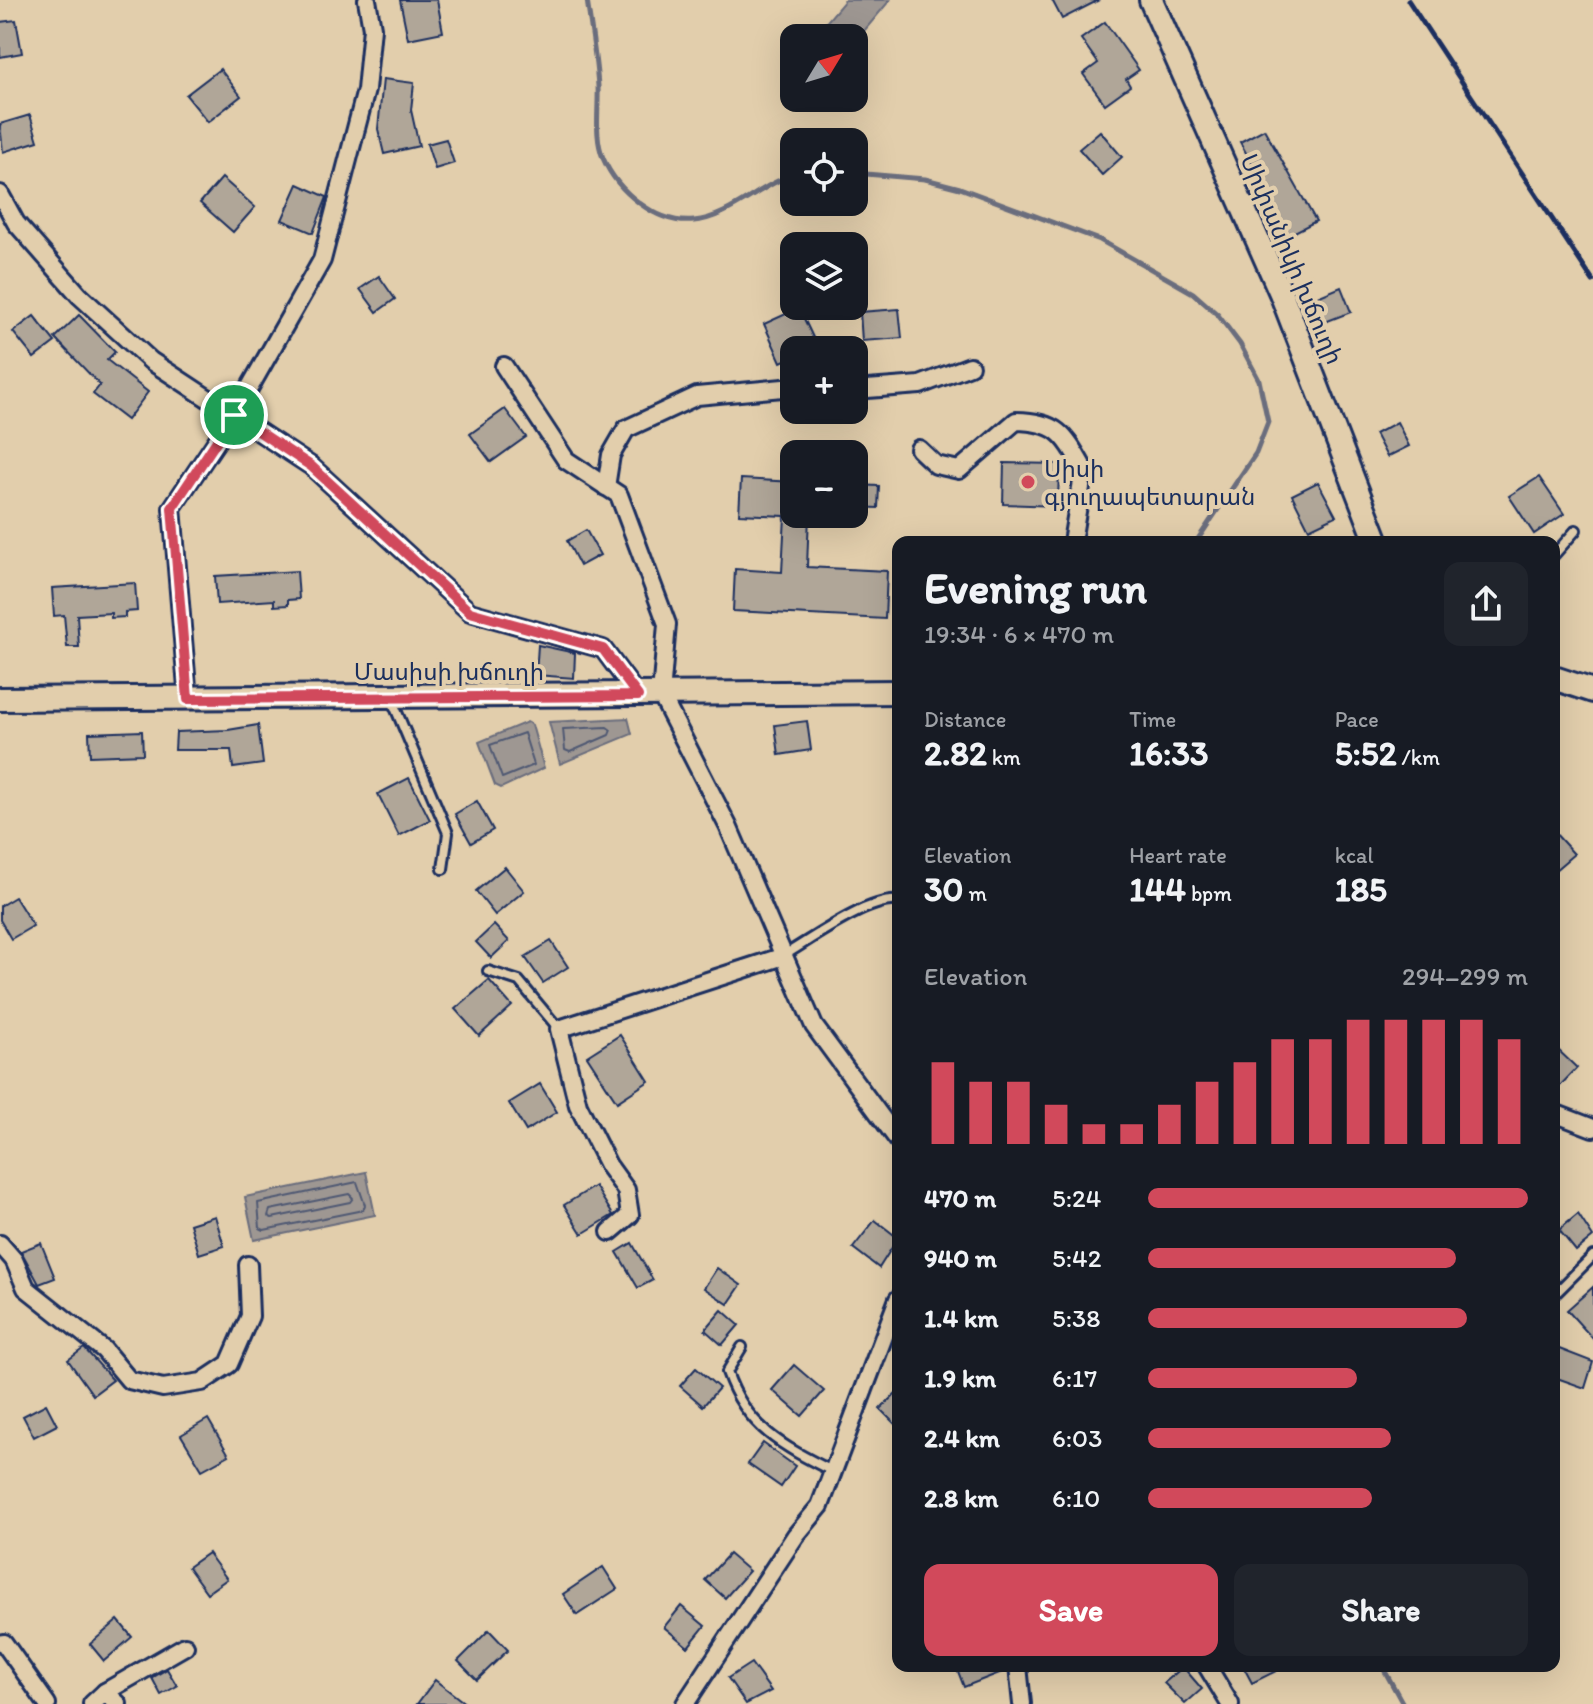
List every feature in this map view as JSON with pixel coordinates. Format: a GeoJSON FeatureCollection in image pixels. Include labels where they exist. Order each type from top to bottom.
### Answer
{"type":"FeatureCollection","features":[{"type":"Feature","properties":{"kind":"main road","name":"Սիփանիկի խճուղի"},"geometry":{"type":"LineString","coordinates":[[1151,0],[1281,293],[1375,536]]}},
{"type":"Feature","properties":{"kind":"main road"},"geometry":{"type":"LineString","coordinates":[[1560,680],[1593,691]]}},
{"type":"Feature","properties":{"kind":"main road","name":"Մասիսի խճուղի"},"geometry":{"type":"LineString","coordinates":[[0,699],[892,692]]}},
{"type":"Feature","properties":{"kind":"street"},"geometry":{"type":"LineString","coordinates":[[188,699],[172,508],[234,415],[322,260],[366,90],[372,28],[367,0]]}},
{"type":"Feature","properties":{"kind":"street"},"geometry":{"type":"LineString","coordinates":[[0,194],[16,223],[80,296],[151,361],[311,466],[470,612],[603,649],[638,696]]}},
{"type":"Feature","properties":{"kind":"street"},"geometry":{"type":"LineString","coordinates":[[504,366],[566,460],[619,495],[667,624],[661,695],[728,826],[781,957],[814,1026],[892,1132]]}},
{"type":"Feature","properties":{"kind":"street"},"geometry":{"type":"LineString","coordinates":[[868,389],[920,385],[970,366]]}},
{"type":"Feature","properties":{"kind":"street"},"geometry":{"type":"LineString","coordinates":[[606,487],[611,455],[626,429],[697,396],[780,388]]}},
{"type":"Feature","properties":{"kind":"street"},"geometry":{"type":"LineString","coordinates":[[919,449],[936,465],[959,470],[1016,421],[1044,422],[1067,440],[1084,469],[1073,536]]}},
{"type":"Feature","properties":{"kind":"street"},"geometry":{"type":"LineString","coordinates":[[610,1232],[630,1215],[626,1190],[608,1165],[578,1105],[559,1029],[781,957]]}},
{"type":"Feature","properties":{"kind":"street"},"geometry":{"type":"LineString","coordinates":[[1560,1115],[1593,1128]]}},
{"type":"Feature","properties":{"kind":"street"},"geometry":{"type":"LineString","coordinates":[[0,1244],[14,1260],[26,1288],[104,1350],[129,1380],[163,1388],[202,1382],[229,1364],[250,1316],[248,1265]]}},
{"type":"Feature","properties":{"kind":"street"},"geometry":{"type":"LineString","coordinates":[[685,1704],[796,1535],[820,1506],[892,1315]]}},
{"type":"Feature","properties":{"kind":"street"},"geometry":{"type":"LineString","coordinates":[[4,1643],[47,1704]]}},
{"type":"Feature","properties":{"kind":"street"},"geometry":{"type":"LineString","coordinates":[[98,1698],[185,1646]]}},
{"type":"Feature","properties":{"kind":"street"},"geometry":{"type":"LineString","coordinates":[[1019,1672],[1022,1704]]}},
{"type":"Feature","properties":{"kind":"street"},"geometry":{"type":"LineString","coordinates":[[1211,1672],[1230,1704]]}},
{"type":"Feature","properties":{"kind":"street"},"geometry":{"type":"LineString","coordinates":[[98,1698],[118,1704]]}},
{"type":"Feature","properties":{"kind":"lane"},"geometry":{"type":"LineString","coordinates":[[1560,548],[1576,530]]}},
{"type":"Feature","properties":{"kind":"lane"},"geometry":{"type":"LineString","coordinates":[[390,697],[448,833],[443,869]]}},
{"type":"Feature","properties":{"kind":"lane"},"geometry":{"type":"LineString","coordinates":[[781,957],[850,917],[892,900]]}},
{"type":"Feature","properties":{"kind":"lane"},"geometry":{"type":"LineString","coordinates":[[488,971],[519,981],[559,1029]]}},
{"type":"Feature","properties":{"kind":"lane"},"geometry":{"type":"LineString","coordinates":[[1560,1289],[1593,1256]]}},
{"type":"Feature","properties":{"kind":"lane"},"geometry":{"type":"LineString","coordinates":[[742,1347],[727,1372],[748,1416],[788,1449],[833,1471]]}},
{"type":"Feature","properties":{"kind":"water"},"geometry":{"type":"Polygon","coordinates":[[[845,0],[890,0],[868,26],[825,24],[845,0]]]}},
{"type":"Feature","properties":{"kind":"water"},"geometry":{"type":"Polygon","coordinates":[[[628,718],[632,734],[560,764],[549,722],[628,718]]]}},
{"type":"Feature","properties":{"kind":"water"},"geometry":{"type":"Polygon","coordinates":[[[527,722],[532,725],[544,768],[501,788],[495,785],[479,742],[527,722]]]}},
{"type":"Feature","properties":{"kind":"water"},"geometry":{"type":"Polygon","coordinates":[[[366,1172],[375,1215],[254,1240],[245,1197],[366,1172]]]}},
{"type":"Feature","properties":{"kind":"building"},"geometry":{"type":"Polygon","coordinates":[[[400,0],[437,0],[443,32],[408,39],[400,0]]]}},
{"type":"Feature","properties":{"kind":"building"},"geometry":{"type":"Polygon","coordinates":[[[1052,0],[1099,0],[1062,19],[1052,0]]]}},
{"type":"Feature","properties":{"kind":"building"},"geometry":{"type":"Polygon","coordinates":[[[16,20],[22,53],[0,57],[0,22],[16,20]]]}},
{"type":"Feature","properties":{"kind":"building"},"geometry":{"type":"Polygon","coordinates":[[[1105,22],[1139,70],[1126,79],[1130,86],[1105,104],[1083,74],[1098,63],[1081,39],[1105,22]]]}},
{"type":"Feature","properties":{"kind":"building"},"geometry":{"type":"Polygon","coordinates":[[[220,69],[241,96],[208,122],[186,95],[220,69]]]}},
{"type":"Feature","properties":{"kind":"building"},"geometry":{"type":"Polygon","coordinates":[[[383,79],[414,83],[411,110],[419,146],[384,154],[378,129],[383,79]]]}},
{"type":"Feature","properties":{"kind":"building"},"geometry":{"type":"Polygon","coordinates":[[[30,115],[38,141],[3,152],[0,124],[30,115]]]}},
{"type":"Feature","properties":{"kind":"building"},"geometry":{"type":"Polygon","coordinates":[[[1264,129],[1316,221],[1287,236],[1270,204],[1273,202],[1240,142],[1264,129]]]}},
{"type":"Feature","properties":{"kind":"building"},"geometry":{"type":"Polygon","coordinates":[[[1100,131],[1122,157],[1102,175],[1079,149],[1100,131]]]}},
{"type":"Feature","properties":{"kind":"building"},"geometry":{"type":"Polygon","coordinates":[[[446,139],[454,163],[435,169],[427,144],[446,139]]]}},
{"type":"Feature","properties":{"kind":"building"},"geometry":{"type":"Polygon","coordinates":[[[222,178],[255,207],[233,232],[200,203],[222,178]]]}},
{"type":"Feature","properties":{"kind":"building"},"geometry":{"type":"Polygon","coordinates":[[[298,184],[327,197],[313,233],[282,220],[298,184]]]}},
{"type":"Feature","properties":{"kind":"building"},"geometry":{"type":"Polygon","coordinates":[[[379,276],[395,299],[377,312],[360,289],[379,276]]]}},
{"type":"Feature","properties":{"kind":"building"},"geometry":{"type":"Polygon","coordinates":[[[1341,287],[1351,312],[1320,324],[1310,300],[1341,287]]]}},
{"type":"Feature","properties":{"kind":"building"},"geometry":{"type":"Polygon","coordinates":[[[899,309],[902,338],[868,341],[868,336],[862,336],[861,320],[868,320],[868,311],[899,309]]]}},
{"type":"Feature","properties":{"kind":"building"},"geometry":{"type":"Polygon","coordinates":[[[79,315],[115,352],[107,360],[148,392],[127,420],[93,394],[100,385],[55,338],[79,315]]]}},
{"type":"Feature","properties":{"kind":"building"},"geometry":{"type":"Polygon","coordinates":[[[34,316],[55,342],[34,358],[13,332],[34,316]]]}},
{"type":"Feature","properties":{"kind":"building"},"geometry":{"type":"Polygon","coordinates":[[[780,317],[780,320],[805,320],[812,336],[780,336],[780,360],[764,324],[780,317]]]}},
{"type":"Feature","properties":{"kind":"building"},"geometry":{"type":"Polygon","coordinates":[[[505,409],[526,437],[491,462],[470,434],[505,409]]]}},
{"type":"Feature","properties":{"kind":"building"},"geometry":{"type":"Polygon","coordinates":[[[1397,422],[1409,446],[1387,457],[1375,434],[1397,422]]]}},
{"type":"Feature","properties":{"kind":"building"},"geometry":{"type":"Polygon","coordinates":[[[1004,463],[1059,464],[1058,506],[1003,504],[1004,463]]]}},
{"type":"Feature","properties":{"kind":"building"},"geometry":{"type":"Polygon","coordinates":[[[1539,477],[1564,514],[1534,534],[1509,496],[1539,477]]]}},
{"type":"Feature","properties":{"kind":"building"},"geometry":{"type":"Polygon","coordinates":[[[741,479],[780,481],[780,516],[739,514],[741,479]]]}},
{"type":"Feature","properties":{"kind":"building"},"geometry":{"type":"Polygon","coordinates":[[[1318,482],[1336,516],[1309,529],[1292,495],[1318,482]]]}},
{"type":"Feature","properties":{"kind":"building"},"geometry":{"type":"Polygon","coordinates":[[[868,486],[879,486],[878,508],[868,508],[868,486]]]}},
{"type":"Feature","properties":{"kind":"building"},"geometry":{"type":"Polygon","coordinates":[[[784,528],[808,528],[807,567],[887,571],[885,619],[733,611],[735,569],[782,572],[784,528]]]}},
{"type":"Feature","properties":{"kind":"building"},"geometry":{"type":"Polygon","coordinates":[[[586,530],[600,555],[580,566],[567,541],[586,530]]]}},
{"type":"Feature","properties":{"kind":"building"},"geometry":{"type":"Polygon","coordinates":[[[297,571],[299,599],[288,600],[288,605],[274,606],[274,600],[217,604],[215,576],[297,571]]]}},
{"type":"Feature","properties":{"kind":"building"},"geometry":{"type":"Polygon","coordinates":[[[135,583],[137,611],[125,612],[125,617],[111,618],[111,613],[77,615],[79,647],[67,647],[64,615],[54,616],[52,588],[135,583]]]}},
{"type":"Feature","properties":{"kind":"building"},"geometry":{"type":"Polygon","coordinates":[[[538,645],[575,653],[574,678],[536,675],[538,645]]]}},
{"type":"Feature","properties":{"kind":"building"},"geometry":{"type":"Polygon","coordinates":[[[807,721],[811,750],[779,755],[775,725],[807,721]]]}},
{"type":"Feature","properties":{"kind":"building"},"geometry":{"type":"Polygon","coordinates":[[[258,725],[263,764],[233,768],[231,750],[175,750],[176,732],[228,730],[258,725]]]}},
{"type":"Feature","properties":{"kind":"building"},"geometry":{"type":"Polygon","coordinates":[[[142,731],[143,754],[90,756],[89,733],[142,731]]]}},
{"type":"Feature","properties":{"kind":"building"},"geometry":{"type":"Polygon","coordinates":[[[409,778],[430,820],[399,836],[378,794],[409,778]]]}},
{"type":"Feature","properties":{"kind":"building"},"geometry":{"type":"Polygon","coordinates":[[[477,801],[493,830],[471,843],[455,814],[477,801]]]}},
{"type":"Feature","properties":{"kind":"building"},"geometry":{"type":"Polygon","coordinates":[[[1560,839],[1574,854],[1560,866],[1560,839]]]}},
{"type":"Feature","properties":{"kind":"building"},"geometry":{"type":"Polygon","coordinates":[[[505,867],[524,891],[495,915],[476,891],[505,867]]]}},
{"type":"Feature","properties":{"kind":"building"},"geometry":{"type":"Polygon","coordinates":[[[15,897],[33,926],[11,939],[0,920],[0,906],[15,897]]]}},
{"type":"Feature","properties":{"kind":"building"},"geometry":{"type":"Polygon","coordinates":[[[494,925],[509,941],[491,958],[476,942],[494,925]]]}},
{"type":"Feature","properties":{"kind":"building"},"geometry":{"type":"Polygon","coordinates":[[[551,941],[568,967],[543,983],[525,957],[551,941]]]}},
{"type":"Feature","properties":{"kind":"building"},"geometry":{"type":"Polygon","coordinates":[[[489,980],[512,1006],[479,1036],[455,1009],[489,980]]]}},
{"type":"Feature","properties":{"kind":"building"},"geometry":{"type":"Polygon","coordinates":[[[620,1035],[649,1081],[617,1102],[587,1056],[620,1035]]]}},
{"type":"Feature","properties":{"kind":"building"},"geometry":{"type":"Polygon","coordinates":[[[1560,1052],[1577,1068],[1560,1086],[1560,1052]]]}},
{"type":"Feature","properties":{"kind":"building"},"geometry":{"type":"Polygon","coordinates":[[[540,1084],[557,1112],[526,1131],[509,1103],[540,1084]]]}},
{"type":"Feature","properties":{"kind":"building"},"geometry":{"type":"Polygon","coordinates":[[[595,1186],[613,1215],[582,1234],[564,1205],[595,1186]]]}},
{"type":"Feature","properties":{"kind":"building"},"geometry":{"type":"Polygon","coordinates":[[[1578,1214],[1593,1237],[1576,1251],[1560,1229],[1578,1214]]]}},
{"type":"Feature","properties":{"kind":"building"},"geometry":{"type":"Polygon","coordinates":[[[215,1216],[224,1246],[199,1254],[190,1224],[215,1216]]]}},
{"type":"Feature","properties":{"kind":"building"},"geometry":{"type":"Polygon","coordinates":[[[875,1220],[892,1233],[892,1247],[879,1268],[853,1248],[875,1220]]]}},
{"type":"Feature","properties":{"kind":"building"},"geometry":{"type":"Polygon","coordinates":[[[41,1243],[55,1278],[39,1284],[21,1251],[41,1243]]]}},
{"type":"Feature","properties":{"kind":"building"},"geometry":{"type":"Polygon","coordinates":[[[632,1243],[653,1280],[638,1288],[617,1252],[632,1243]]]}},
{"type":"Feature","properties":{"kind":"building"},"geometry":{"type":"Polygon","coordinates":[[[717,1268],[741,1285],[728,1304],[704,1288],[717,1268]]]}},
{"type":"Feature","properties":{"kind":"building"},"geometry":{"type":"Polygon","coordinates":[[[1593,1287],[1593,1339],[1567,1310],[1593,1287]]]}},
{"type":"Feature","properties":{"kind":"building"},"geometry":{"type":"Polygon","coordinates":[[[722,1310],[739,1325],[722,1345],[705,1330],[722,1310]]]}},
{"type":"Feature","properties":{"kind":"building"},"geometry":{"type":"Polygon","coordinates":[[[84,1348],[113,1380],[93,1395],[68,1360],[84,1348]]]}},
{"type":"Feature","properties":{"kind":"building"},"geometry":{"type":"Polygon","coordinates":[[[1560,1349],[1593,1362],[1585,1388],[1560,1379],[1560,1349]]]}},
{"type":"Feature","properties":{"kind":"building"},"geometry":{"type":"Polygon","coordinates":[[[794,1365],[824,1391],[802,1416],[772,1390],[794,1365]]]}},
{"type":"Feature","properties":{"kind":"building"},"geometry":{"type":"Polygon","coordinates":[[[696,1368],[719,1388],[703,1406],[680,1386],[696,1368]]]}},
{"type":"Feature","properties":{"kind":"building"},"geometry":{"type":"Polygon","coordinates":[[[892,1397],[892,1421],[880,1409],[892,1397]]]}},
{"type":"Feature","properties":{"kind":"building"},"geometry":{"type":"Polygon","coordinates":[[[46,1404],[57,1425],[34,1437],[23,1416],[46,1404]]]}},
{"type":"Feature","properties":{"kind":"building"},"geometry":{"type":"Polygon","coordinates":[[[208,1419],[229,1455],[202,1470],[181,1435],[208,1419]]]}},
{"type":"Feature","properties":{"kind":"building"},"geometry":{"type":"Polygon","coordinates":[[[763,1443],[795,1466],[781,1487],[748,1464],[763,1443]]]}},
{"type":"Feature","properties":{"kind":"building"},"geometry":{"type":"Polygon","coordinates":[[[208,1553],[227,1579],[207,1593],[188,1567],[208,1553]]]}},
{"type":"Feature","properties":{"kind":"building"},"geometry":{"type":"Polygon","coordinates":[[[729,1554],[749,1571],[725,1598],[705,1580],[729,1554]]]}},
{"type":"Feature","properties":{"kind":"building"},"geometry":{"type":"Polygon","coordinates":[[[603,1567],[617,1589],[577,1615],[563,1594],[603,1567]]]}},
{"type":"Feature","properties":{"kind":"building"},"geometry":{"type":"Polygon","coordinates":[[[681,1606],[705,1626],[688,1647],[664,1627],[681,1606]]]}},
{"type":"Feature","properties":{"kind":"building"},"geometry":{"type":"Polygon","coordinates":[[[118,1620],[132,1637],[104,1661],[90,1644],[118,1620]]]}},
{"type":"Feature","properties":{"kind":"building"},"geometry":{"type":"Polygon","coordinates":[[[489,1630],[508,1650],[477,1680],[458,1661],[489,1630]]]}},
{"type":"Feature","properties":{"kind":"building"},"geometry":{"type":"Polygon","coordinates":[[[751,1663],[771,1691],[746,1704],[728,1678],[751,1663]]]}},
{"type":"Feature","properties":{"kind":"building"},"geometry":{"type":"Polygon","coordinates":[[[167,1669],[177,1686],[161,1695],[152,1678],[167,1669]]]}},
{"type":"Feature","properties":{"kind":"building"},"geometry":{"type":"Polygon","coordinates":[[[958,1672],[1002,1672],[964,1687],[958,1672]]]}},
{"type":"Feature","properties":{"kind":"building"},"geometry":{"type":"Polygon","coordinates":[[[1177,1672],[1187,1672],[1202,1689],[1185,1704],[1164,1683],[1177,1672]]]}},
{"type":"Feature","properties":{"kind":"building"},"geometry":{"type":"Polygon","coordinates":[[[1246,1672],[1274,1672],[1252,1683],[1246,1672]]]}},
{"type":"Feature","properties":{"kind":"building"},"geometry":{"type":"Polygon","coordinates":[[[435,1680],[466,1704],[417,1704],[435,1680]]]}},
{"type":"Feature","properties":{"kind":"waterway"},"geometry":{"type":"LineString","coordinates":[[587,0],[597,75],[600,150],[609,170],[628,193],[653,212],[680,221],[694,221],[721,214],[780,180]]}},
{"type":"Feature","properties":{"kind":"waterway"},"geometry":{"type":"LineString","coordinates":[[868,174],[925,179],[960,188],[1100,240],[1193,293],[1218,315],[1240,344],[1259,380],[1268,422],[1256,453],[1200,536]]}},
{"type":"Feature","properties":{"kind":"waterway"},"geometry":{"type":"LineString","coordinates":[[1385,1672],[1403,1704]]}},
{"type":"Feature","properties":{"kind":"railway"},"geometry":{"type":"LineString","coordinates":[[1408,0],[1593,281]]}},
{"type":"Feature","properties":{"kind":"place","name":"Սիսի գյուղապետարան"},"geometry":{"type":"Point","coordinates":[1028,482]}},
{"type":"Feature","properties":{"kind":"route"},"geometry":{"type":"LineString","coordinates":[[234,415],[311,466],[470,612],[603,649],[638,696],[188,699],[172,508],[234,415]]}}]}
